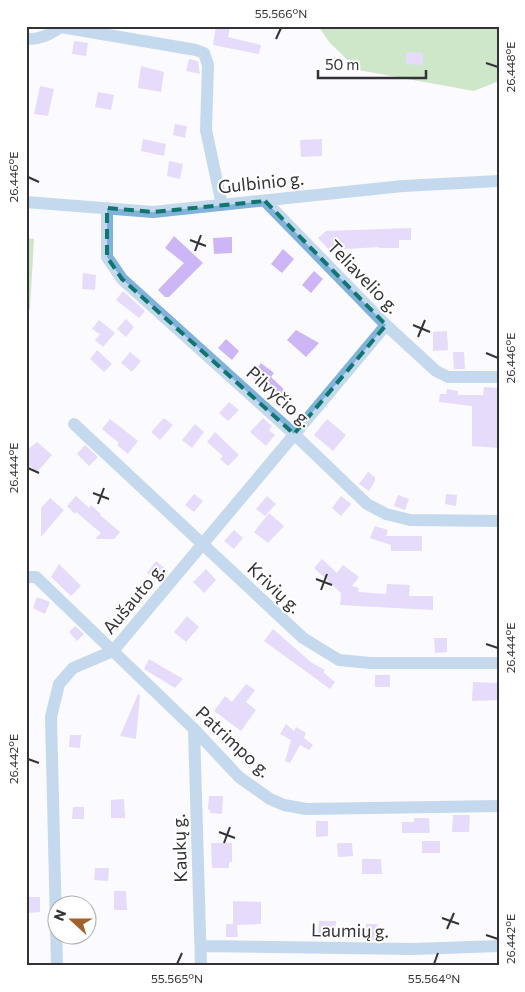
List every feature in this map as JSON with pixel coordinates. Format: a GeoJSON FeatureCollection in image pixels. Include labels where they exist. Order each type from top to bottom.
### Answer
{"type":"FeatureCollection","features":[{"type":"Feature","properties":{"kind":"street"},"geometry":{"type":"LineString","coordinates":[[26,39],[32,40],[47,36],[61,27],[196,50],[204,53],[208,65],[206,130],[222,205]]}},
{"type":"Feature","properties":{"kind":"street","name":"Gulbinio g."},"geometry":{"type":"LineString","coordinates":[[26,202],[153,212],[403,186],[499,181]]}},
{"type":"Feature","properties":{"kind":"street","name":"Teliavelio g."},"geometry":{"type":"LineString","coordinates":[[265,201],[386,325],[436,371],[448,377],[499,377]]}},
{"type":"Feature","properties":{"kind":"street","name":"Pilvyčio g."},"geometry":{"type":"LineString","coordinates":[[107,208],[107,257],[122,279],[294,434],[367,504],[386,514],[410,520],[499,521]]}},
{"type":"Feature","properties":{"kind":"street","name":"Aušauto g."},"geometry":{"type":"LineString","coordinates":[[57,966],[51,717],[54,698],[59,684],[73,668],[113,651],[386,325]]}},
{"type":"Feature","properties":{"kind":"street","name":"Krivių g."},"geometry":{"type":"LineString","coordinates":[[74,424],[303,638],[339,660],[370,663],[499,663]]}},
{"type":"Feature","properties":{"kind":"street","name":"Patrimpo g."},"geometry":{"type":"LineString","coordinates":[[26,577],[36,577],[194,729],[239,777],[270,799],[284,805],[306,809],[499,806]]}},
{"type":"Feature","properties":{"kind":"street","name":"Kaukų g."},"geometry":{"type":"LineString","coordinates":[[194,729],[202,946],[201,966]]}},
{"type":"Feature","properties":{"kind":"street","name":"Laumių g."},"geometry":{"type":"LineString","coordinates":[[202,946],[414,949],[499,946]]}},
{"type":"Feature","properties":{"kind":"highlighted area"},"geometry":{"type":"Polygon","coordinates":[[[265,201],[386,325],[294,434],[122,279],[107,257],[107,208],[153,212],[265,201]]]}},
{"type":"Feature","properties":{"kind":"green space"},"geometry":{"type":"Polygon","coordinates":[[[318,26],[499,26],[499,81],[474,91],[358,70],[330,43],[318,26]]]}},
{"type":"Feature","properties":{"kind":"green space"},"geometry":{"type":"Polygon","coordinates":[[[26,238],[34,239],[30,309],[26,311],[26,238]]]}},
{"type":"Feature","properties":{"kind":"building"},"geometry":{"type":"Polygon","coordinates":[[[216,26],[230,26],[228,37],[261,45],[259,54],[213,45],[216,26]]]}},
{"type":"Feature","properties":{"kind":"building"},"geometry":{"type":"Polygon","coordinates":[[[74,41],[88,43],[86,56],[72,54],[74,41]]]}},
{"type":"Feature","properties":{"kind":"building"},"geometry":{"type":"Polygon","coordinates":[[[406,52],[423,53],[423,65],[406,64],[406,52]]]}},
{"type":"Feature","properties":{"kind":"building"},"geometry":{"type":"Polygon","coordinates":[[[189,59],[198,61],[200,74],[186,71],[189,59]]]}},
{"type":"Feature","properties":{"kind":"building"},"geometry":{"type":"Polygon","coordinates":[[[141,66],[164,72],[161,92],[138,88],[141,66]]]}},
{"type":"Feature","properties":{"kind":"building"},"geometry":{"type":"Polygon","coordinates":[[[40,86],[54,89],[48,116],[34,114],[40,86]]]}},
{"type":"Feature","properties":{"kind":"building"},"geometry":{"type":"Polygon","coordinates":[[[98,92],[114,95],[111,110],[95,107],[98,92]]]}},
{"type":"Feature","properties":{"kind":"building"},"geometry":{"type":"Polygon","coordinates":[[[175,124],[187,126],[185,138],[173,135],[175,124]]]}},
{"type":"Feature","properties":{"kind":"building"},"geometry":{"type":"Polygon","coordinates":[[[143,139],[166,144],[164,156],[141,151],[143,139]]]}},
{"type":"Feature","properties":{"kind":"building"},"geometry":{"type":"Polygon","coordinates":[[[322,139],[322,156],[301,157],[300,140],[322,139]]]}},
{"type":"Feature","properties":{"kind":"building"},"geometry":{"type":"Polygon","coordinates":[[[169,161],[183,164],[180,179],[167,176],[169,161]]]}},
{"type":"Feature","properties":{"kind":"building"},"geometry":{"type":"Polygon","coordinates":[[[411,228],[411,240],[399,240],[399,248],[379,247],[329,250],[318,238],[326,231],[411,228]]]}},
{"type":"Feature","properties":{"kind":"building"},"geometry":{"type":"Polygon","coordinates":[[[174,236],[203,263],[169,297],[165,297],[158,290],[184,263],[165,248],[174,236]]]}},
{"type":"Feature","properties":{"kind":"building"},"geometry":{"type":"Polygon","coordinates":[[[232,237],[232,253],[214,254],[213,238],[232,237]]]}},
{"type":"Feature","properties":{"kind":"building"},"geometry":{"type":"Polygon","coordinates":[[[283,249],[294,259],[282,273],[271,264],[283,249]]]}},
{"type":"Feature","properties":{"kind":"building"},"geometry":{"type":"Polygon","coordinates":[[[314,271],[323,279],[311,293],[302,285],[314,271]]]}},
{"type":"Feature","properties":{"kind":"building"},"geometry":{"type":"Polygon","coordinates":[[[83,273],[96,275],[95,290],[82,289],[83,273]]]}},
{"type":"Feature","properties":{"kind":"building"},"geometry":{"type":"Polygon","coordinates":[[[123,291],[145,311],[139,318],[116,300],[123,291]]]}},
{"type":"Feature","properties":{"kind":"building"},"geometry":{"type":"Polygon","coordinates":[[[126,319],[134,327],[126,337],[117,329],[126,319]]]}},
{"type":"Feature","properties":{"kind":"building"},"geometry":{"type":"Polygon","coordinates":[[[99,320],[115,333],[103,347],[95,340],[100,334],[92,329],[99,320]]]}},
{"type":"Feature","properties":{"kind":"building"},"geometry":{"type":"Polygon","coordinates":[[[296,330],[319,343],[306,357],[287,340],[296,330]]]}},
{"type":"Feature","properties":{"kind":"building"},"geometry":{"type":"Polygon","coordinates":[[[447,331],[448,350],[433,351],[433,332],[447,331]]]}},
{"type":"Feature","properties":{"kind":"building"},"geometry":{"type":"Polygon","coordinates":[[[226,339],[239,351],[232,360],[218,348],[226,339]]]}},
{"type":"Feature","properties":{"kind":"building"},"geometry":{"type":"Polygon","coordinates":[[[97,350],[112,364],[104,372],[90,359],[97,350]]]}},
{"type":"Feature","properties":{"kind":"building"},"geometry":{"type":"Polygon","coordinates":[[[130,352],[141,361],[132,372],[121,363],[130,352]]]}},
{"type":"Feature","properties":{"kind":"building"},"geometry":{"type":"Polygon","coordinates":[[[453,352],[464,352],[465,369],[454,369],[453,352]]]}},
{"type":"Feature","properties":{"kind":"building"},"geometry":{"type":"Polygon","coordinates":[[[261,363],[274,373],[271,377],[292,397],[287,403],[251,376],[261,363]]]}},
{"type":"Feature","properties":{"kind":"building"},"geometry":{"type":"Polygon","coordinates":[[[484,387],[497,388],[499,448],[472,446],[472,406],[439,402],[440,394],[446,394],[447,389],[458,391],[458,395],[483,395],[484,387]]]}},
{"type":"Feature","properties":{"kind":"building"},"geometry":{"type":"Polygon","coordinates":[[[229,402],[239,410],[228,421],[219,413],[229,402]]]}},
{"type":"Feature","properties":{"kind":"building"},"geometry":{"type":"Polygon","coordinates":[[[164,418],[173,425],[160,440],[151,432],[164,418]]]}},
{"type":"Feature","properties":{"kind":"building"},"geometry":{"type":"Polygon","coordinates":[[[263,418],[272,426],[269,430],[275,435],[266,446],[250,432],[263,418]]]}},
{"type":"Feature","properties":{"kind":"building"},"geometry":{"type":"Polygon","coordinates":[[[110,419],[138,441],[128,454],[117,445],[119,443],[102,429],[110,419]]]}},
{"type":"Feature","properties":{"kind":"building"},"geometry":{"type":"Polygon","coordinates":[[[327,419],[346,435],[333,451],[314,435],[327,419]]]}},
{"type":"Feature","properties":{"kind":"building"},"geometry":{"type":"Polygon","coordinates":[[[195,424],[204,432],[192,448],[182,440],[195,424]]]}},
{"type":"Feature","properties":{"kind":"building"},"geometry":{"type":"Polygon","coordinates":[[[215,432],[239,455],[228,466],[220,459],[223,456],[207,442],[215,432]]]}},
{"type":"Feature","properties":{"kind":"building"},"geometry":{"type":"Polygon","coordinates":[[[37,442],[52,455],[37,472],[26,463],[26,451],[37,442]]]}},
{"type":"Feature","properties":{"kind":"building"},"geometry":{"type":"Polygon","coordinates":[[[85,445],[98,457],[89,466],[77,454],[85,445]]]}},
{"type":"Feature","properties":{"kind":"building"},"geometry":{"type":"Polygon","coordinates":[[[368,472],[375,477],[375,481],[369,491],[359,484],[368,472]]]}},
{"type":"Feature","properties":{"kind":"building"},"geometry":{"type":"Polygon","coordinates":[[[194,494],[203,501],[194,512],[185,505],[194,494]]]}},
{"type":"Feature","properties":{"kind":"building"},"geometry":{"type":"Polygon","coordinates":[[[446,494],[457,495],[456,506],[445,504],[446,494]]]}},
{"type":"Feature","properties":{"kind":"building"},"geometry":{"type":"Polygon","coordinates":[[[398,495],[409,499],[405,510],[394,506],[398,495]]]}},
{"type":"Feature","properties":{"kind":"building"},"geometry":{"type":"Polygon","coordinates":[[[76,496],[89,508],[91,505],[120,532],[114,539],[95,539],[101,533],[67,506],[76,496]]]}},
{"type":"Feature","properties":{"kind":"building"},"geometry":{"type":"Polygon","coordinates":[[[267,496],[276,504],[265,516],[256,509],[267,496]]]}},
{"type":"Feature","properties":{"kind":"building"},"geometry":{"type":"Polygon","coordinates":[[[341,496],[351,504],[341,516],[332,508],[341,496]]]}},
{"type":"Feature","properties":{"kind":"building"},"geometry":{"type":"Polygon","coordinates":[[[50,498],[64,510],[41,537],[41,508],[50,498]]]}},
{"type":"Feature","properties":{"kind":"building"},"geometry":{"type":"Polygon","coordinates":[[[269,513],[284,526],[268,543],[254,532],[269,513]]]}},
{"type":"Feature","properties":{"kind":"building"},"geometry":{"type":"Polygon","coordinates":[[[375,526],[388,530],[386,536],[422,536],[422,551],[391,551],[391,545],[370,538],[375,526]]]}},
{"type":"Feature","properties":{"kind":"building"},"geometry":{"type":"Polygon","coordinates":[[[234,530],[243,538],[234,549],[224,541],[234,530]]]}},
{"type":"Feature","properties":{"kind":"building"},"geometry":{"type":"Polygon","coordinates":[[[322,559],[337,573],[343,565],[359,577],[352,586],[359,588],[358,592],[386,594],[387,584],[410,585],[409,596],[433,596],[433,610],[340,605],[341,593],[314,568],[322,559]]]}},
{"type":"Feature","properties":{"kind":"building"},"geometry":{"type":"Polygon","coordinates":[[[156,561],[168,571],[159,583],[147,573],[156,561]]]}},
{"type":"Feature","properties":{"kind":"building"},"geometry":{"type":"Polygon","coordinates":[[[59,564],[81,586],[71,596],[51,577],[59,564]]]}},
{"type":"Feature","properties":{"kind":"building"},"geometry":{"type":"Polygon","coordinates":[[[206,569],[216,580],[204,593],[193,582],[206,569]]]}},
{"type":"Feature","properties":{"kind":"building"},"geometry":{"type":"Polygon","coordinates":[[[37,597],[50,602],[45,614],[33,608],[37,597]]]}},
{"type":"Feature","properties":{"kind":"building"},"geometry":{"type":"Polygon","coordinates":[[[187,616],[199,627],[186,642],[174,632],[187,616]]]}},
{"type":"Feature","properties":{"kind":"building"},"geometry":{"type":"Polygon","coordinates":[[[75,626],[84,634],[77,641],[69,632],[75,626]]]}},
{"type":"Feature","properties":{"kind":"building"},"geometry":{"type":"Polygon","coordinates":[[[273,629],[312,663],[325,670],[323,672],[335,682],[330,689],[264,641],[273,629]]]}},
{"type":"Feature","properties":{"kind":"building"},"geometry":{"type":"Polygon","coordinates":[[[434,638],[447,638],[447,652],[435,653],[434,638]]]}},
{"type":"Feature","properties":{"kind":"building"},"geometry":{"type":"Polygon","coordinates":[[[149,659],[183,679],[175,688],[144,669],[149,659]]]}},
{"type":"Feature","properties":{"kind":"building"},"geometry":{"type":"Polygon","coordinates":[[[375,675],[390,675],[390,687],[375,687],[375,675]]]}},
{"type":"Feature","properties":{"kind":"building"},"geometry":{"type":"Polygon","coordinates":[[[473,682],[497,683],[497,700],[472,701],[473,682]]]}},
{"type":"Feature","properties":{"kind":"building"},"geometry":{"type":"Polygon","coordinates":[[[246,684],[255,690],[246,702],[256,710],[241,731],[214,711],[225,696],[232,702],[246,684]]]}},
{"type":"Feature","properties":{"kind":"building"},"geometry":{"type":"Polygon","coordinates":[[[138,694],[140,695],[136,739],[120,736],[138,694]]]}},
{"type":"Feature","properties":{"kind":"building"},"geometry":{"type":"Polygon","coordinates":[[[286,724],[294,731],[296,727],[306,733],[304,738],[313,745],[309,750],[300,745],[290,763],[285,761],[291,740],[280,734],[286,724]]]}},
{"type":"Feature","properties":{"kind":"building"},"geometry":{"type":"Polygon","coordinates":[[[70,735],[81,735],[80,748],[69,747],[70,735]]]}},
{"type":"Feature","properties":{"kind":"building"},"geometry":{"type":"Polygon","coordinates":[[[209,796],[223,796],[222,814],[210,813],[208,809],[209,796]]]}},
{"type":"Feature","properties":{"kind":"building"},"geometry":{"type":"Polygon","coordinates":[[[124,799],[125,818],[111,818],[111,800],[124,799]]]}},
{"type":"Feature","properties":{"kind":"building"},"geometry":{"type":"Polygon","coordinates":[[[73,807],[84,807],[84,819],[72,819],[73,807]]]}},
{"type":"Feature","properties":{"kind":"building"},"geometry":{"type":"Polygon","coordinates":[[[453,815],[470,815],[469,832],[452,832],[453,815]]]}},
{"type":"Feature","properties":{"kind":"building"},"geometry":{"type":"Polygon","coordinates":[[[414,818],[429,818],[430,833],[402,833],[402,822],[414,822],[414,818]]]}},
{"type":"Feature","properties":{"kind":"building"},"geometry":{"type":"Polygon","coordinates":[[[316,821],[328,821],[328,836],[316,837],[316,821]]]}},
{"type":"Feature","properties":{"kind":"building"},"geometry":{"type":"Polygon","coordinates":[[[422,841],[440,841],[440,853],[422,853],[422,841]]]}},
{"type":"Feature","properties":{"kind":"building"},"geometry":{"type":"Polygon","coordinates":[[[211,843],[232,843],[232,862],[229,862],[229,868],[212,868],[211,843]]]}},
{"type":"Feature","properties":{"kind":"building"},"geometry":{"type":"Polygon","coordinates":[[[337,843],[352,843],[353,856],[338,857],[337,843]]]}},
{"type":"Feature","properties":{"kind":"building"},"geometry":{"type":"Polygon","coordinates":[[[362,859],[381,859],[382,874],[362,874],[362,859]]]}},
{"type":"Feature","properties":{"kind":"building"},"geometry":{"type":"Polygon","coordinates":[[[95,868],[109,868],[108,881],[94,880],[95,868]]]}},
{"type":"Feature","properties":{"kind":"building"},"geometry":{"type":"Polygon","coordinates":[[[114,891],[126,891],[127,910],[114,910],[114,891]]]}},
{"type":"Feature","properties":{"kind":"building"},"geometry":{"type":"Polygon","coordinates":[[[27,897],[40,897],[40,912],[27,913],[27,897]]]}},
{"type":"Feature","properties":{"kind":"building"},"geometry":{"type":"Polygon","coordinates":[[[233,901],[261,902],[261,924],[237,925],[238,937],[226,937],[226,924],[233,924],[233,901]]]}},
{"type":"Feature","properties":{"kind":"building"},"geometry":{"type":"Polygon","coordinates":[[[319,921],[336,921],[335,936],[318,935],[319,921]]]}},
{"type":"Feature","properties":{"kind":"building"},"geometry":{"type":"Polygon","coordinates":[[[366,924],[378,924],[374,940],[366,940],[366,924]]]}}]}
